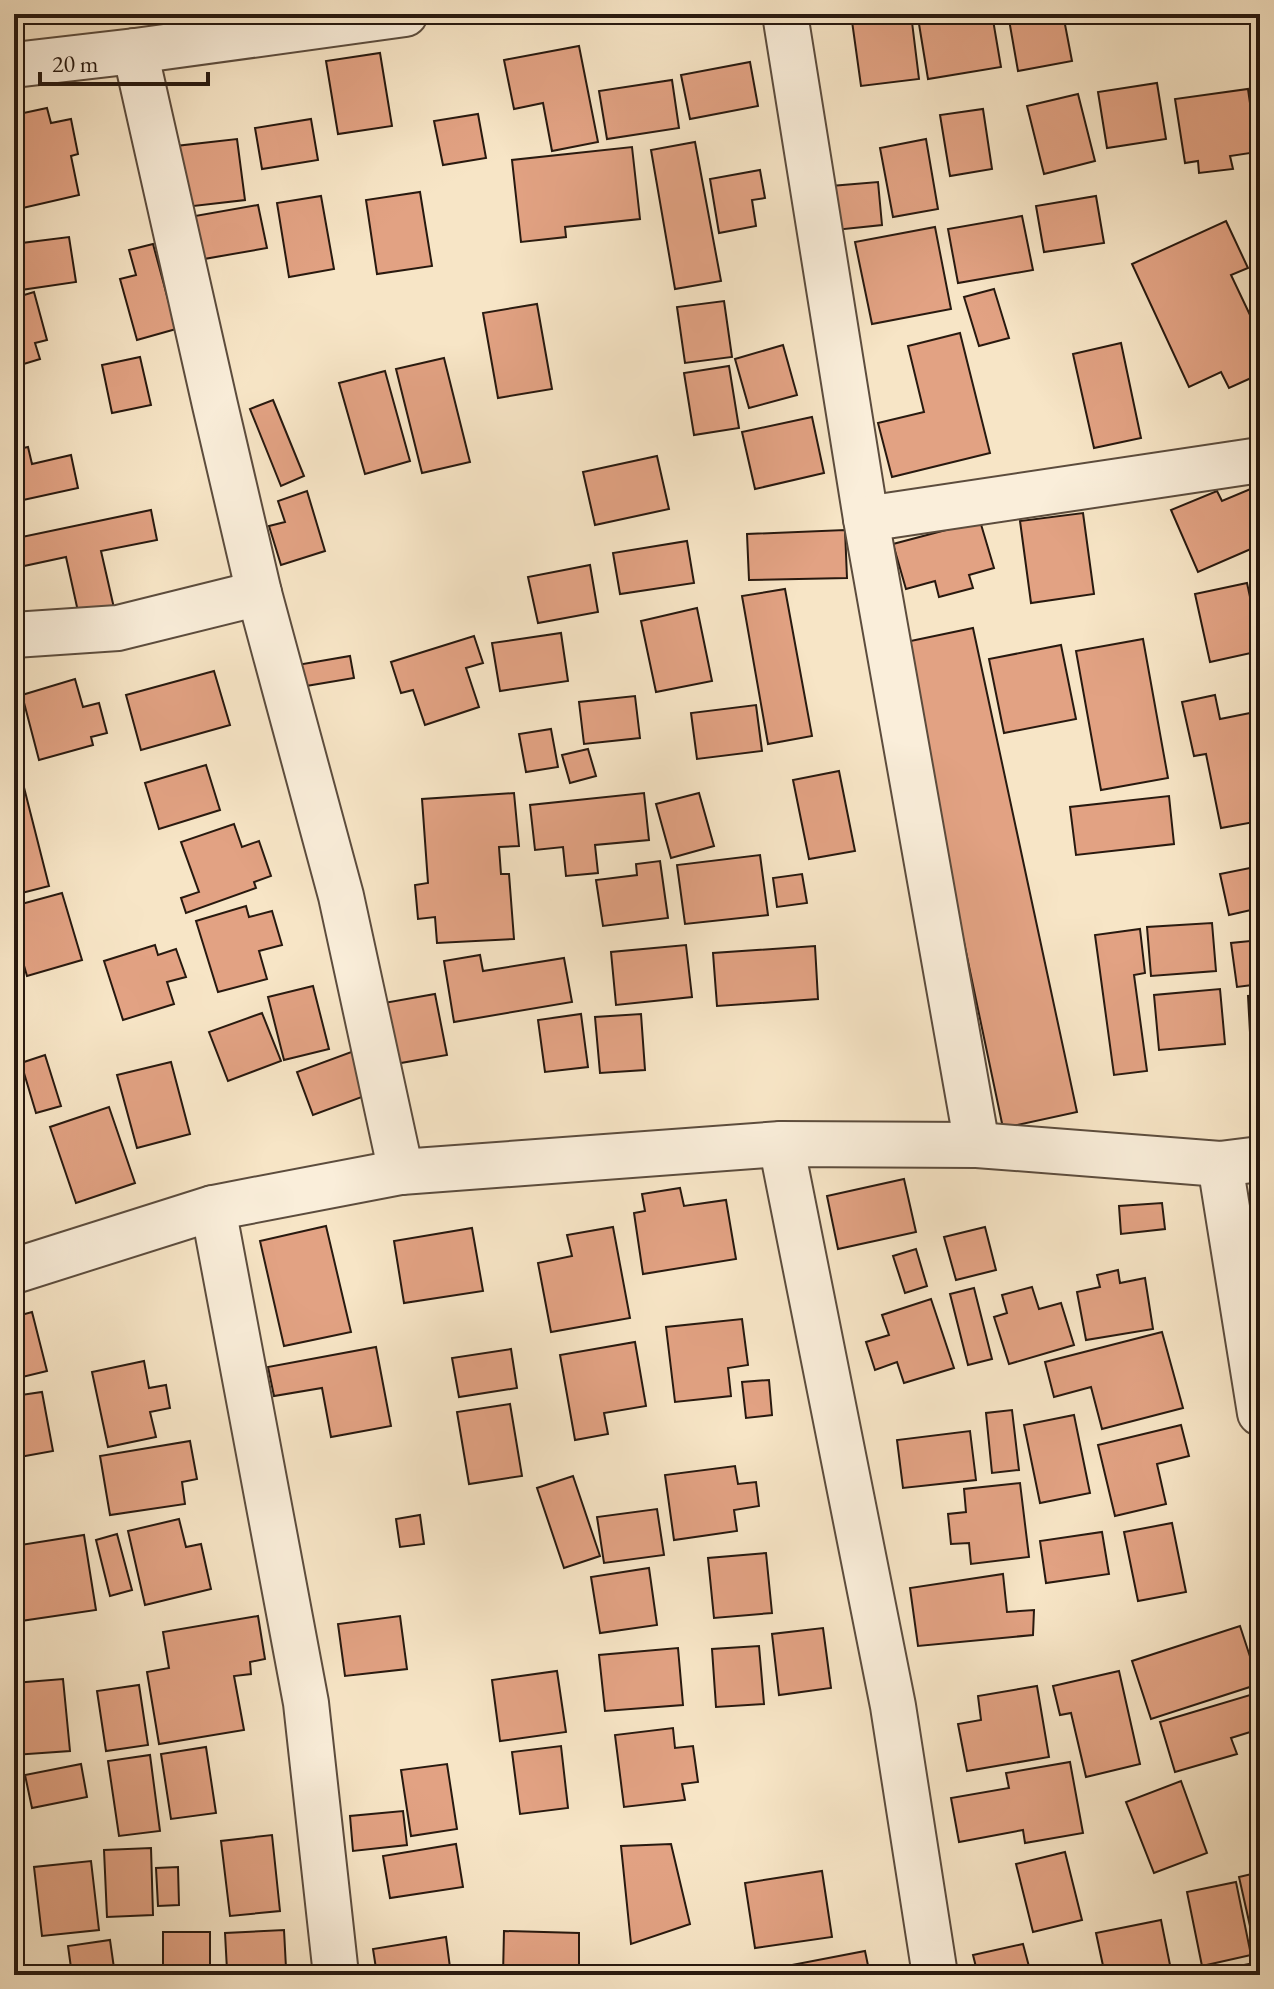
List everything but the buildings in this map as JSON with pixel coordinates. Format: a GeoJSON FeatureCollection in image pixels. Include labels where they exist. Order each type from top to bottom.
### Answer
{"type":"FeatureCollection","features":[{"type":"Feature","properties":{"kind":"street"},"geometry":{"type":"LineString","coordinates":[[14,65],[405,14]]}},
{"type":"Feature","properties":{"kind":"street"},"geometry":{"type":"LineString","coordinates":[[785,14],[866,519],[977,1145]]}},
{"type":"Feature","properties":{"kind":"street"},"geometry":{"type":"LineString","coordinates":[[135,51],[259,593],[341,896],[401,1172]]}},
{"type":"Feature","properties":{"kind":"street"},"geometry":{"type":"LineString","coordinates":[[866,519],[1260,460]]}},
{"type":"Feature","properties":{"kind":"street"},"geometry":{"type":"LineString","coordinates":[[14,635],[118,628],[259,593]]}},
{"type":"Feature","properties":{"kind":"street"},"geometry":{"type":"LineString","coordinates":[[781,1144],[893,1706],[935,1975]]}},
{"type":"Feature","properties":{"kind":"street"},"geometry":{"type":"LineString","coordinates":[[14,1271],[213,1208],[401,1172],[781,1144],[977,1145],[1240,1161],[1260,1413]]}},
{"type":"Feature","properties":{"kind":"street"},"geometry":{"type":"LineString","coordinates":[[213,1208],[306,1703],[336,1975]]}}]}
